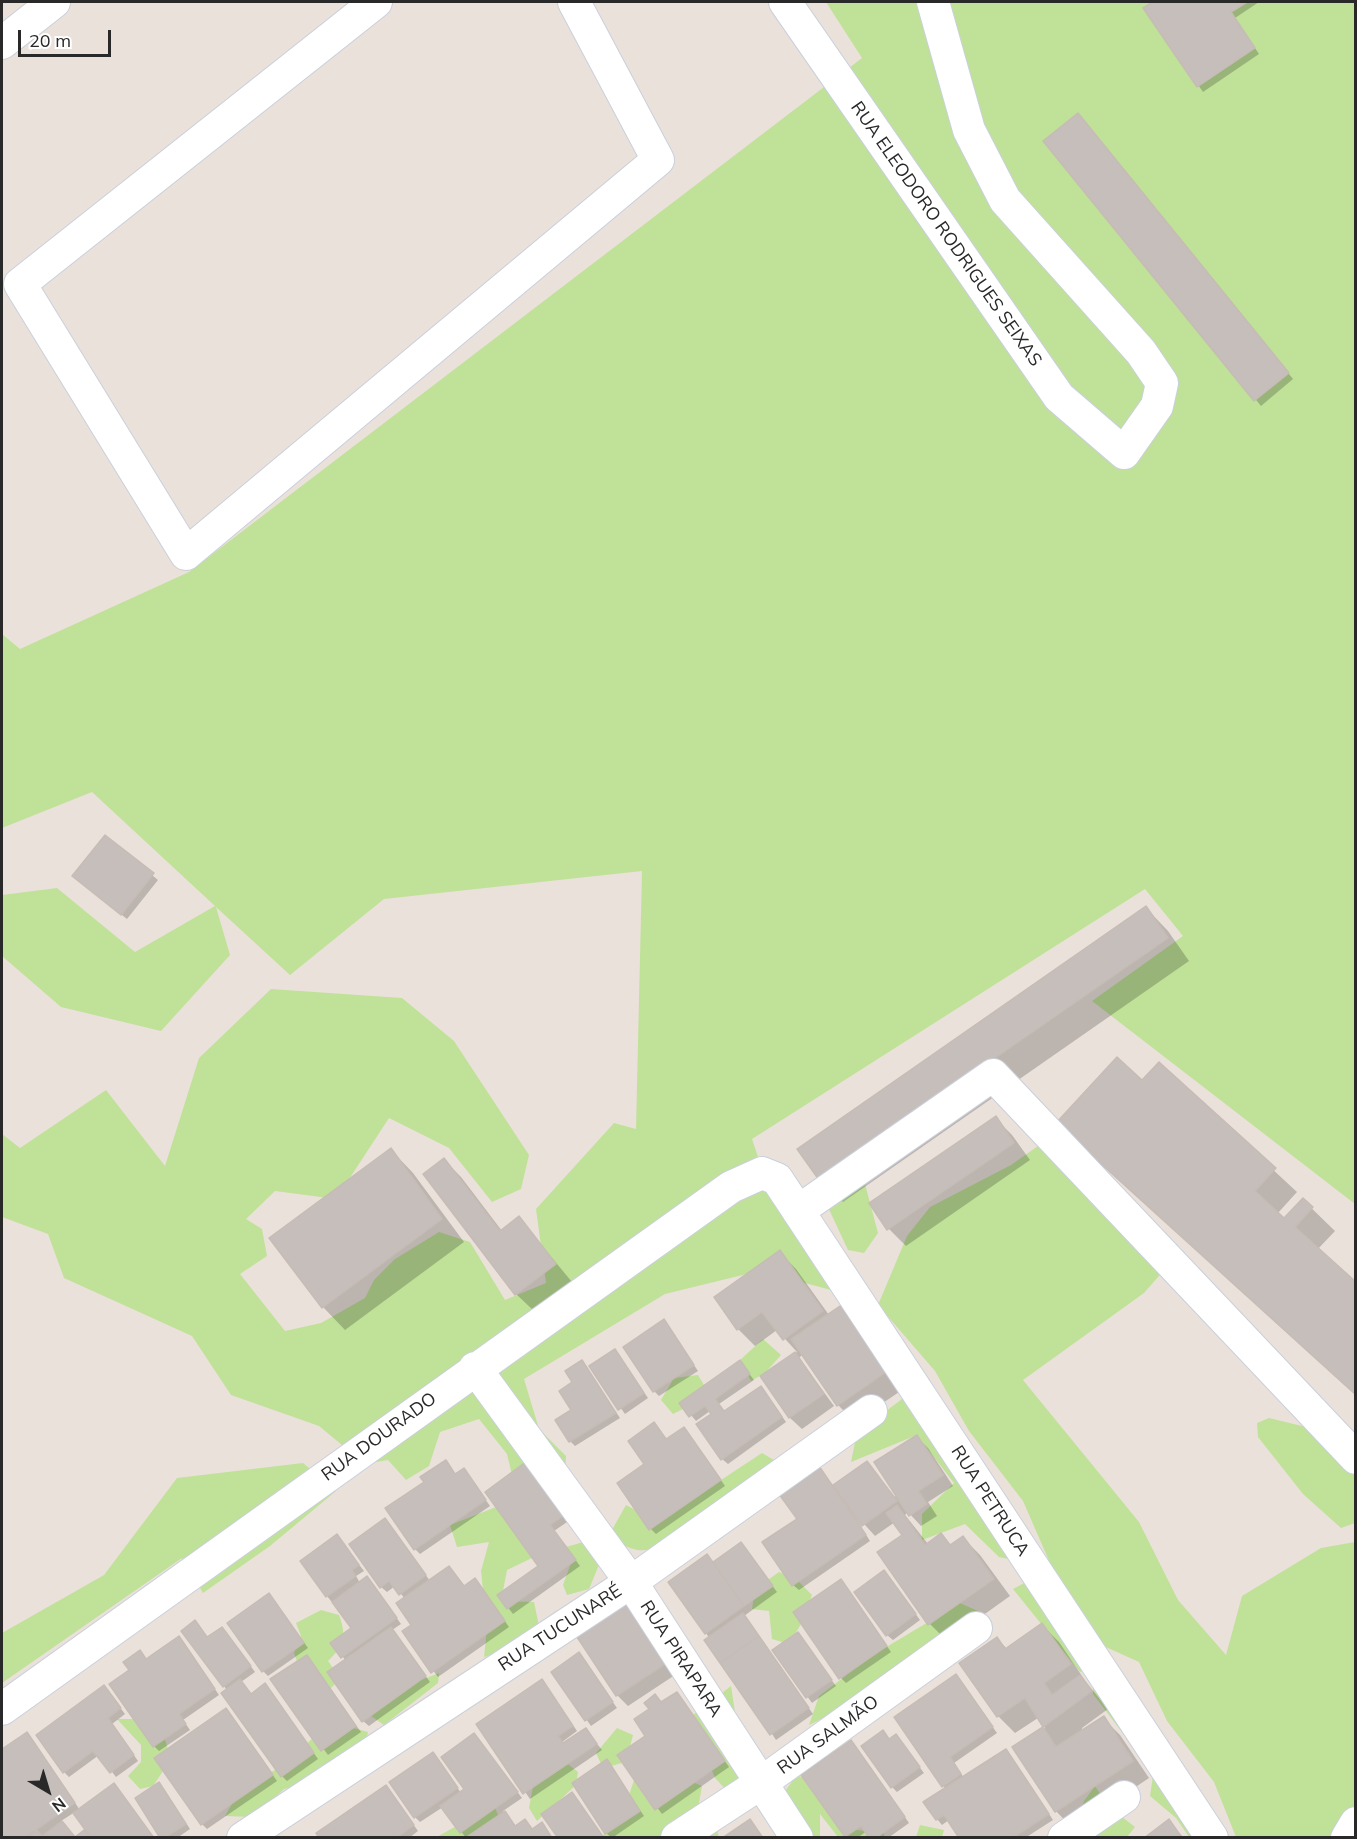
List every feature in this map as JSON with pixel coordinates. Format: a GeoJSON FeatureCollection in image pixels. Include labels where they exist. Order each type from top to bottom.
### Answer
{"type":"FeatureCollection","features":[{"type":"Feature","properties":{"kind":"street"},"geometry":{"type":"LineString","coordinates":[[2,43],[54,2]]}},
{"type":"Feature","properties":{"kind":"street"},"geometry":{"type":"LineString","coordinates":[[376,2],[20,284],[186,554],[658,160],[574,2]]}},
{"type":"Feature","properties":{"kind":"street","name":"RUA ELEODORO RODRIGUES SEIXAS"},"geometry":{"type":"LineString","coordinates":[[784,2],[1059,397],[1124,453],[1157,406],[1162,383],[1141,352],[1005,200],[969,130],[933,2]]}},
{"type":"Feature","properties":{"kind":"street"},"geometry":{"type":"LineString","coordinates":[[798,1211],[993,1075],[1356,1458]]}},
{"type":"Feature","properties":{"kind":"street","name":"RUA PETRUCA"},"geometry":{"type":"LineString","coordinates":[[762,1173],[777,1179],[1212,1838]]}},
{"type":"Feature","properties":{"kind":"street","name":"RUA DOURADO"},"geometry":{"type":"LineString","coordinates":[[2,1709],[475,1368],[731,1187],[762,1173]]}},
{"type":"Feature","properties":{"kind":"street","name":"RUA PIRAPARA"},"geometry":{"type":"LineString","coordinates":[[475,1368],[631,1582],[797,1838]]}},
{"type":"Feature","properties":{"kind":"street","name":"RUA TUCUNARÉ"},"geometry":{"type":"LineString","coordinates":[[243,1838],[631,1582],[871,1411]]}},
{"type":"Feature","properties":{"kind":"street","name":"RUA SALMÃO"},"geometry":{"type":"LineString","coordinates":[[677,1838],[761,1783],[976,1628]]}},
{"type":"Feature","properties":{"kind":"street"},"geometry":{"type":"LineString","coordinates":[[1064,1838],[1124,1797]]}},
{"type":"Feature","properties":{"kind":"street"},"geometry":{"type":"LineString","coordinates":[[1347,1838],[1356,1823]]}},
{"type":"Feature","properties":{"kind":"green space"},"geometry":{"type":"Polygon","coordinates":[[[826,2],[1355,2],[1355,1204],[1092,1001],[1183,936],[1145,889],[752,1139],[768,1187],[835,1291],[759,1271],[665,1294],[524,1379],[539,1429],[566,1456],[564,1488],[514,1483],[507,1454],[479,1419],[440,1432],[429,1466],[406,1480],[388,1460],[365,1464],[319,1426],[231,1395],[192,1336],[64,1278],[48,1234],[2,1217],[2,1134],[20,1148],[106,1090],[165,1166],[199,1058],[271,989],[402,998],[454,1041],[529,1155],[521,1189],[492,1202],[449,1148],[389,1118],[336,1199],[275,1191],[246,1219],[262,1229],[267,1256],[240,1274],[285,1331],[321,1323],[365,1298],[374,1280],[395,1259],[439,1232],[470,1242],[505,1300],[546,1283],[536,1209],[614,1123],[636,1129],[642,871],[384,899],[290,975],[216,907],[230,955],[161,1031],[61,1007],[2,956],[2,895],[57,888],[135,952],[215,906],[92,792],[2,828],[2,634],[20,649],[189,572],[862,58],[826,2]]]}},
{"type":"Feature","properties":{"kind":"green space"},"geometry":{"type":"Polygon","coordinates":[[[1045,1141],[1165,1269],[1144,1293],[1023,1380],[1139,1522],[1178,1600],[1226,1655],[1242,1596],[1321,1548],[1355,1542],[1355,1837],[1236,1837],[1214,1782],[1167,1721],[1139,1662],[1097,1643],[1070,1609],[1023,1501],[969,1431],[935,1371],[878,1305],[907,1236],[930,1207],[1011,1165],[1045,1141]]]}},
{"type":"Feature","properties":{"kind":"green space"},"geometry":{"type":"Polygon","coordinates":[[[865,1184],[878,1233],[864,1253],[848,1250],[827,1205],[844,1188],[865,1184]]]}},
{"type":"Feature","properties":{"kind":"green space"},"geometry":{"type":"Polygon","coordinates":[[[763,1339],[781,1355],[765,1373],[751,1381],[740,1360],[763,1339]]]}},
{"type":"Feature","properties":{"kind":"green space"},"geometry":{"type":"Polygon","coordinates":[[[698,1375],[704,1385],[689,1406],[673,1414],[661,1400],[674,1378],[698,1375]]]}},
{"type":"Feature","properties":{"kind":"green space"},"geometry":{"type":"Polygon","coordinates":[[[906,1396],[1019,1561],[999,1557],[965,1524],[922,1540],[922,1514],[954,1483],[917,1435],[851,1462],[857,1433],[906,1396]]]}},
{"type":"Feature","properties":{"kind":"green space"},"geometry":{"type":"Polygon","coordinates":[[[1269,1418],[1306,1427],[1355,1462],[1355,1523],[1341,1528],[1303,1494],[1258,1437],[1257,1423],[1269,1418]]]}},
{"type":"Feature","properties":{"kind":"green space"},"geometry":{"type":"Polygon","coordinates":[[[762,1453],[774,1460],[710,1517],[672,1542],[654,1549],[638,1550],[626,1547],[608,1537],[626,1505],[651,1518],[701,1471],[721,1480],[762,1453]]]}},
{"type":"Feature","properties":{"kind":"green space"},"geometry":{"type":"Polygon","coordinates":[[[303,1463],[336,1491],[270,1546],[203,1593],[182,1558],[2,1683],[2,1633],[104,1575],[177,1478],[303,1463]]]}},
{"type":"Feature","properties":{"kind":"green space"},"geometry":{"type":"Polygon","coordinates":[[[496,1507],[520,1530],[532,1558],[507,1570],[501,1601],[534,1602],[539,1626],[513,1649],[484,1657],[487,1628],[481,1571],[489,1542],[457,1547],[450,1525],[496,1507]]]}},
{"type":"Feature","properties":{"kind":"green space"},"geometry":{"type":"Polygon","coordinates":[[[587,1541],[601,1560],[589,1589],[567,1595],[563,1585],[572,1560],[566,1547],[587,1541]]]}},
{"type":"Feature","properties":{"kind":"green space"},"geometry":{"type":"Polygon","coordinates":[[[779,1572],[795,1578],[812,1595],[801,1624],[789,1644],[772,1639],[769,1611],[752,1609],[755,1589],[779,1572]]]}},
{"type":"Feature","properties":{"kind":"green space"},"geometry":{"type":"Polygon","coordinates":[[[1028,1581],[1041,1589],[1048,1597],[1057,1622],[1078,1632],[1102,1665],[1145,1734],[1155,1756],[1140,1756],[1093,1694],[1092,1668],[1080,1672],[1013,1589],[1028,1581]]]}},
{"type":"Feature","properties":{"kind":"green space"},"geometry":{"type":"Polygon","coordinates":[[[960,1603],[980,1612],[869,1696],[809,1725],[819,1696],[873,1655],[960,1603]]]}},
{"type":"Feature","properties":{"kind":"green space"},"geometry":{"type":"Polygon","coordinates":[[[321,1610],[339,1615],[343,1629],[341,1645],[328,1661],[336,1672],[336,1683],[324,1695],[300,1670],[294,1653],[301,1636],[296,1623],[321,1610]]]}},
{"type":"Feature","properties":{"kind":"green space"},"geometry":{"type":"Polygon","coordinates":[[[439,1673],[438,1683],[384,1725],[371,1716],[378,1697],[439,1673]]]}},
{"type":"Feature","properties":{"kind":"green space"},"geometry":{"type":"Polygon","coordinates":[[[731,1686],[744,1771],[730,1794],[715,1778],[703,1749],[684,1722],[731,1686]]]}},
{"type":"Feature","properties":{"kind":"green space"},"geometry":{"type":"Polygon","coordinates":[[[117,1719],[133,1719],[163,1733],[171,1759],[153,1786],[140,1789],[128,1776],[141,1762],[141,1745],[117,1719]]]}},
{"type":"Feature","properties":{"kind":"green space"},"geometry":{"type":"Polygon","coordinates":[[[342,1725],[368,1732],[364,1752],[322,1780],[284,1789],[253,1817],[225,1816],[238,1793],[286,1763],[316,1735],[342,1725]]]}},
{"type":"Feature","properties":{"kind":"green space"},"geometry":{"type":"Polygon","coordinates":[[[617,1728],[633,1735],[626,1762],[603,1768],[596,1753],[617,1728]]]}},
{"type":"Feature","properties":{"kind":"green space"},"geometry":{"type":"Polygon","coordinates":[[[554,1753],[578,1772],[576,1785],[537,1821],[529,1808],[537,1765],[554,1753]]]}},
{"type":"Feature","properties":{"kind":"green space"},"geometry":{"type":"Polygon","coordinates":[[[656,1767],[702,1786],[699,1803],[714,1817],[719,1838],[599,1838],[620,1822],[634,1780],[656,1767]]]}},
{"type":"Feature","properties":{"kind":"green space"},"geometry":{"type":"Polygon","coordinates":[[[1154,1769],[1202,1837],[1189,1837],[1176,1818],[1150,1796],[1154,1769]]]}},
{"type":"Feature","properties":{"kind":"green space"},"geometry":{"type":"Polygon","coordinates":[[[797,1775],[814,1783],[839,1828],[884,1833],[884,1837],[838,1837],[820,1814],[820,1837],[776,1837],[780,1813],[776,1803],[797,1775]]]}},
{"type":"Feature","properties":{"kind":"green space"},"geometry":{"type":"Polygon","coordinates":[[[1095,1786],[1108,1806],[1135,1827],[1127,1837],[1083,1837],[1077,1823],[1084,1801],[1095,1786]]]}},
{"type":"Feature","properties":{"kind":"green space"},"geometry":{"type":"Polygon","coordinates":[[[494,1805],[498,1815],[489,1837],[435,1838],[494,1805]]]}},
{"type":"Feature","properties":{"kind":"green space"},"geometry":{"type":"Polygon","coordinates":[[[920,1825],[944,1830],[942,1837],[916,1837],[920,1825]]]}},
{"type":"Feature","properties":{"kind":"building"},"geometry":{"type":"Polygon","coordinates":[[[1153,2],[1247,2],[1231,12],[1255,48],[1197,87],[1143,8],[1153,2]]]}},
{"type":"Feature","properties":{"kind":"building"},"geometry":{"type":"Polygon","coordinates":[[[1078,113],[1289,373],[1254,401],[1043,141],[1078,113]]]}},
{"type":"Feature","properties":{"kind":"building"},"geometry":{"type":"Polygon","coordinates":[[[105,835],[154,873],[121,915],[72,876],[105,835]]]}},
{"type":"Feature","properties":{"kind":"building"},"geometry":{"type":"Polygon","coordinates":[[[1146,906],[1168,938],[819,1180],[797,1149],[1146,906]]]}},
{"type":"Feature","properties":{"kind":"building"},"geometry":{"type":"Polygon","coordinates":[[[1117,1057],[1142,1080],[1159,1062],[1276,1168],[1255,1191],[1284,1218],[1303,1198],[1313,1207],[1295,1227],[1356,1282],[1356,1395],[1056,1123],[1117,1057]]]}},
{"type":"Feature","properties":{"kind":"building"},"geometry":{"type":"Polygon","coordinates":[[[996,1116],[1014,1143],[887,1230],[869,1203],[996,1116]]]}},
{"type":"Feature","properties":{"kind":"building"},"geometry":{"type":"Polygon","coordinates":[[[391,1148],[442,1219],[322,1308],[269,1238],[391,1148]]]}},
{"type":"Feature","properties":{"kind":"building"},"geometry":{"type":"Polygon","coordinates":[[[444,1158],[500,1231],[519,1216],[556,1264],[515,1295],[423,1174],[444,1158]]]}},
{"type":"Feature","properties":{"kind":"building"},"geometry":{"type":"Polygon","coordinates":[[[780,1250],[823,1311],[783,1340],[762,1312],[737,1330],[714,1297],[780,1250]]]}},
{"type":"Feature","properties":{"kind":"building"},"geometry":{"type":"Polygon","coordinates":[[[840,1306],[886,1372],[837,1406],[791,1339],[840,1306]]]}},
{"type":"Feature","properties":{"kind":"building"},"geometry":{"type":"Polygon","coordinates":[[[664,1319],[694,1365],[653,1392],[623,1347],[664,1319]]]}},
{"type":"Feature","properties":{"kind":"building"},"geometry":{"type":"Polygon","coordinates":[[[615,1349],[644,1393],[618,1410],[589,1366],[615,1349]]]}},
{"type":"Feature","properties":{"kind":"building"},"geometry":{"type":"Polygon","coordinates":[[[795,1352],[824,1394],[789,1418],[760,1376],[795,1352]]]}},
{"type":"Feature","properties":{"kind":"building"},"geometry":{"type":"Polygon","coordinates":[[[582,1360],[616,1413],[569,1442],[555,1420],[571,1410],[559,1391],[572,1382],[565,1371],[582,1360]]]}},
{"type":"Feature","properties":{"kind":"building"},"geometry":{"type":"Polygon","coordinates":[[[740,1360],[750,1374],[715,1399],[724,1411],[761,1386],[782,1417],[721,1460],[696,1424],[711,1414],[705,1406],[689,1417],[679,1403],[740,1360]]]}},
{"type":"Feature","properties":{"kind":"building"},"geometry":{"type":"Polygon","coordinates":[[[654,1422],[666,1439],[684,1427],[721,1480],[649,1530],[617,1483],[644,1464],[628,1441],[654,1422]]]}},
{"type":"Feature","properties":{"kind":"building"},"geometry":{"type":"Polygon","coordinates":[[[917,1435],[943,1475],[918,1491],[927,1504],[909,1516],[874,1462],[917,1435]]]}},
{"type":"Feature","properties":{"kind":"building"},"geometry":{"type":"Polygon","coordinates":[[[446,1460],[455,1474],[464,1468],[486,1500],[414,1550],[385,1508],[424,1482],[420,1477],[446,1460]]]}},
{"type":"Feature","properties":{"kind":"building"},"geometry":{"type":"Polygon","coordinates":[[[527,1461],[566,1514],[550,1525],[576,1560],[507,1609],[497,1595],[538,1566],[485,1492],[527,1461]]]}},
{"type":"Feature","properties":{"kind":"building"},"geometry":{"type":"Polygon","coordinates":[[[867,1461],[897,1501],[862,1526],[833,1485],[867,1461]]]}},
{"type":"Feature","properties":{"kind":"building"},"geometry":{"type":"Polygon","coordinates":[[[819,1466],[866,1535],[792,1586],[762,1542],[797,1519],[779,1494],[819,1466]]]}},
{"type":"Feature","properties":{"kind":"building"},"geometry":{"type":"Polygon","coordinates":[[[897,1505],[925,1545],[941,1533],[950,1545],[963,1536],[994,1579],[928,1625],[877,1552],[902,1535],[886,1513],[897,1505]]]}},
{"type":"Feature","properties":{"kind":"building"},"geometry":{"type":"Polygon","coordinates":[[[385,1518],[426,1575],[399,1595],[389,1581],[380,1588],[349,1544],[385,1518]]]}},
{"type":"Feature","properties":{"kind":"building"},"geometry":{"type":"Polygon","coordinates":[[[337,1534],[359,1565],[352,1570],[356,1576],[326,1597],[300,1561],[337,1534]]]}},
{"type":"Feature","properties":{"kind":"building"},"geometry":{"type":"Polygon","coordinates":[[[741,1542],[773,1586],[744,1606],[713,1562],[741,1542]]]}},
{"type":"Feature","properties":{"kind":"building"},"geometry":{"type":"Polygon","coordinates":[[[707,1554],[744,1606],[705,1634],[668,1582],[707,1554]]]}},
{"type":"Feature","properties":{"kind":"building"},"geometry":{"type":"Polygon","coordinates":[[[449,1566],[464,1586],[475,1578],[505,1621],[431,1673],[402,1631],[411,1625],[396,1603],[449,1566]]]}},
{"type":"Feature","properties":{"kind":"building"},"geometry":{"type":"Polygon","coordinates":[[[884,1570],[916,1614],[886,1636],[854,1592],[884,1570]]]}},
{"type":"Feature","properties":{"kind":"building"},"geometry":{"type":"Polygon","coordinates":[[[367,1576],[397,1618],[341,1658],[330,1643],[351,1628],[332,1602],[367,1576]]]}},
{"type":"Feature","properties":{"kind":"building"},"geometry":{"type":"Polygon","coordinates":[[[841,1579],[887,1646],[839,1679],[793,1612],[841,1579]]]}},
{"type":"Feature","properties":{"kind":"building"},"geometry":{"type":"Polygon","coordinates":[[[269,1593],[304,1643],[262,1672],[227,1623],[269,1593]]]}},
{"type":"Feature","properties":{"kind":"building"},"geometry":{"type":"Polygon","coordinates":[[[629,1603],[668,1662],[616,1696],[577,1637],[629,1603]]]}},
{"type":"Feature","properties":{"kind":"building"},"geometry":{"type":"Polygon","coordinates":[[[743,1613],[759,1636],[720,1663],[704,1640],[743,1613]]]}},
{"type":"Feature","properties":{"kind":"building"},"geometry":{"type":"Polygon","coordinates":[[[195,1620],[207,1637],[222,1627],[251,1666],[223,1687],[181,1631],[195,1620]]]}},
{"type":"Feature","properties":{"kind":"building"},"geometry":{"type":"Polygon","coordinates":[[[1042,1623],[1071,1664],[1044,1683],[1052,1695],[1080,1675],[1092,1691],[1043,1727],[1025,1698],[997,1717],[959,1663],[997,1637],[1005,1649],[1042,1623]]]}},
{"type":"Feature","properties":{"kind":"building"},"geometry":{"type":"Polygon","coordinates":[[[391,1627],[426,1676],[362,1722],[327,1672],[391,1627]]]}},
{"type":"Feature","properties":{"kind":"building"},"geometry":{"type":"Polygon","coordinates":[[[798,1632],[832,1680],[806,1698],[772,1650],[798,1632]]]}},
{"type":"Feature","properties":{"kind":"building"},"geometry":{"type":"Polygon","coordinates":[[[179,1636],[215,1689],[179,1714],[186,1724],[153,1747],[109,1684],[129,1670],[123,1662],[140,1650],[146,1659],[179,1636]]]}},
{"type":"Feature","properties":{"kind":"building"},"geometry":{"type":"Polygon","coordinates":[[[759,1636],[809,1708],[770,1735],[720,1663],[759,1636]]]}},
{"type":"Feature","properties":{"kind":"building"},"geometry":{"type":"Polygon","coordinates":[[[579,1652],[613,1702],[585,1721],[551,1672],[579,1652]]]}},
{"type":"Feature","properties":{"kind":"building"},"geometry":{"type":"Polygon","coordinates":[[[307,1655],[356,1726],[321,1751],[270,1679],[307,1655]]]}},
{"type":"Feature","properties":{"kind":"building"},"geometry":{"type":"Polygon","coordinates":[[[956,1674],[993,1727],[950,1757],[961,1774],[942,1787],[894,1717],[956,1674]]]}},
{"type":"Feature","properties":{"kind":"building"},"geometry":{"type":"Polygon","coordinates":[[[240,1679],[251,1694],[265,1683],[314,1753],[281,1777],[221,1693],[240,1679]]]}},
{"type":"Feature","properties":{"kind":"building"},"geometry":{"type":"Polygon","coordinates":[[[542,1679],[573,1726],[558,1736],[563,1743],[586,1728],[597,1744],[523,1794],[476,1724],[542,1679]]]}},
{"type":"Feature","properties":{"kind":"building"},"geometry":{"type":"Polygon","coordinates":[[[104,1685],[121,1708],[108,1718],[134,1755],[110,1773],[93,1751],[63,1773],[36,1735],[104,1685]]]}},
{"type":"Feature","properties":{"kind":"building"},"geometry":{"type":"Polygon","coordinates":[[[677,1692],[725,1761],[655,1810],[617,1755],[645,1736],[634,1719],[649,1709],[644,1703],[655,1694],[661,1702],[677,1692]]]}},
{"type":"Feature","properties":{"kind":"building"},"geometry":{"type":"Polygon","coordinates":[[[226,1708],[273,1775],[201,1825],[154,1758],[226,1708]]]}},
{"type":"Feature","properties":{"kind":"building"},"geometry":{"type":"Polygon","coordinates":[[[1104,1716],[1133,1761],[1055,1812],[1012,1747],[1043,1727],[1056,1747],[1104,1716]]]}},
{"type":"Feature","properties":{"kind":"building"},"geometry":{"type":"Polygon","coordinates":[[[883,1730],[889,1739],[896,1734],[920,1767],[891,1788],[861,1746],[883,1730]]]}},
{"type":"Feature","properties":{"kind":"building"},"geometry":{"type":"Polygon","coordinates":[[[27,1732],[75,1803],[24,1838],[2,1838],[2,1749],[27,1732]]]}},
{"type":"Feature","properties":{"kind":"building"},"geometry":{"type":"Polygon","coordinates":[[[474,1733],[518,1792],[460,1833],[440,1806],[464,1789],[441,1757],[474,1733]]]}},
{"type":"Feature","properties":{"kind":"building"},"geometry":{"type":"Polygon","coordinates":[[[851,1740],[905,1817],[876,1838],[869,1838],[861,1826],[845,1837],[801,1775],[851,1740]]]}},
{"type":"Feature","properties":{"kind":"building"},"geometry":{"type":"Polygon","coordinates":[[[1006,1749],[1049,1814],[1012,1838],[959,1838],[944,1815],[936,1820],[923,1802],[1006,1749]]]}},
{"type":"Feature","properties":{"kind":"building"},"geometry":{"type":"Polygon","coordinates":[[[433,1752],[458,1788],[414,1818],[389,1782],[433,1752]]]}},
{"type":"Feature","properties":{"kind":"building"},"geometry":{"type":"Polygon","coordinates":[[[607,1759],[640,1811],[605,1834],[572,1783],[607,1759]]]}},
{"type":"Feature","properties":{"kind":"building"},"geometry":{"type":"Polygon","coordinates":[[[159,1782],[186,1824],[164,1838],[160,1838],[135,1798],[159,1782]]]}},
{"type":"Feature","properties":{"kind":"building"},"geometry":{"type":"Polygon","coordinates":[[[114,1783],[154,1838],[91,1838],[73,1813],[114,1783]]]}},
{"type":"Feature","properties":{"kind":"building"},"geometry":{"type":"Polygon","coordinates":[[[386,1785],[414,1825],[396,1838],[319,1838],[316,1833],[386,1785]]]}},
{"type":"Feature","properties":{"kind":"building"},"geometry":{"type":"Polygon","coordinates":[[[572,1792],[604,1838],[558,1838],[541,1814],[572,1792]]]}},
{"type":"Feature","properties":{"kind":"building"},"geometry":{"type":"Polygon","coordinates":[[[505,1811],[515,1826],[525,1819],[532,1829],[542,1822],[552,1838],[465,1838],[505,1811]]]}},
{"type":"Feature","properties":{"kind":"building"},"geometry":{"type":"Polygon","coordinates":[[[750,1819],[763,1838],[722,1838],[750,1819]]]}},
{"type":"Feature","properties":{"kind":"building"},"geometry":{"type":"Polygon","coordinates":[[[1169,1819],[1182,1838],[1144,1838],[1169,1819]]]}},
{"type":"Feature","properties":{"kind":"building"},"geometry":{"type":"Polygon","coordinates":[[[62,1821],[75,1837],[84,1830],[89,1838],[27,1838],[37,1830],[42,1836],[62,1821]]]}}]}
